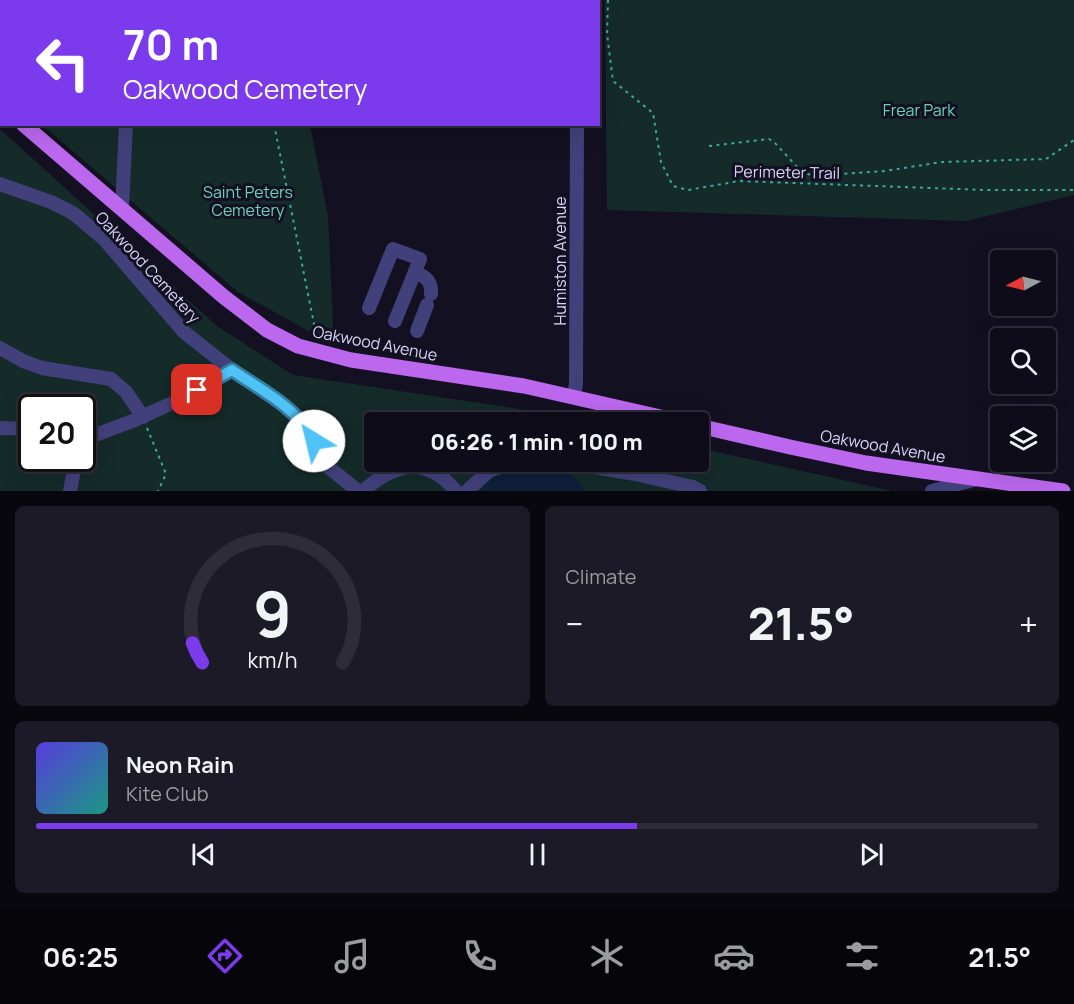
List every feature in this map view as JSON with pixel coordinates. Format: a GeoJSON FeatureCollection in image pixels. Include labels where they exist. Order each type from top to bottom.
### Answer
{"type":"FeatureCollection","features":[{"type":"Feature","properties":{"kind":"main road","name":"Oakwood Avenue"},"geometry":{"type":"LineString","coordinates":[[25,126],[224,297],[267,330],[298,346],[351,360],[524,386],[639,412]]}},
{"type":"Feature","properties":{"kind":"main road","name":"Oakwood Avenue"},"geometry":{"type":"LineString","coordinates":[[709,428],[866,463],[1063,491]]}},
{"type":"Feature","properties":{"kind":"street"},"geometry":{"type":"LineString","coordinates":[[122,209],[126,126]]}},
{"type":"Feature","properties":{"kind":"street","name":"Humiston Avenue"},"geometry":{"type":"LineString","coordinates":[[573,397],[576,383],[577,126]]}},
{"type":"Feature","properties":{"kind":"street","name":"Oakwood Cemetery"},"geometry":{"type":"LineString","coordinates":[[0,184],[51,202],[73,213],[103,238],[184,332],[232,370],[290,410],[308,429],[327,466],[358,491]]}},
{"type":"Feature","properties":{"kind":"street"},"geometry":{"type":"LineString","coordinates":[[369,308],[393,249],[420,259],[394,321]]}},
{"type":"Feature","properties":{"kind":"street"},"geometry":{"type":"LineString","coordinates":[[415,272],[427,277],[432,286],[417,331]]}},
{"type":"Feature","properties":{"kind":"street"},"geometry":{"type":"LineString","coordinates":[[0,348],[23,361],[42,368],[111,379],[126,392],[143,417]]}},
{"type":"Feature","properties":{"kind":"street"},"geometry":{"type":"LineString","coordinates":[[96,435],[179,400],[232,370]]}},
{"type":"Feature","properties":{"kind":"street"},"geometry":{"type":"LineString","coordinates":[[0,428],[18,429]]}},
{"type":"Feature","properties":{"kind":"street"},"geometry":{"type":"LineString","coordinates":[[363,491],[401,468],[417,466],[435,471],[456,491]]}},
{"type":"Feature","properties":{"kind":"street"},"geometry":{"type":"LineString","coordinates":[[70,491],[74,472]]}},
{"type":"Feature","properties":{"kind":"street"},"geometry":{"type":"LineString","coordinates":[[466,491],[487,472]]}},
{"type":"Feature","properties":{"kind":"street"},"geometry":{"type":"LineString","coordinates":[[623,472],[693,487],[700,491]]}},
{"type":"Feature","properties":{"kind":"street"},"geometry":{"type":"LineString","coordinates":[[932,491],[977,479]]}},
{"type":"Feature","properties":{"kind":"path","name":"Perimeter Trail"},"geometry":{"type":"LineString","coordinates":[[608,0],[607,34],[613,81],[653,113],[662,162],[673,186],[688,190],[739,181],[985,190],[1074,190]]}},
{"type":"Feature","properties":{"kind":"path"},"geometry":{"type":"LineString","coordinates":[[274,126],[320,353]]}},
{"type":"Feature","properties":{"kind":"path"},"geometry":{"type":"LineString","coordinates":[[709,146],[769,140],[774,142],[799,169],[810,175],[827,175],[893,170],[942,162],[1046,159],[1074,140]]}},
{"type":"Feature","properties":{"kind":"path"},"geometry":{"type":"LineString","coordinates":[[143,417],[166,474],[158,491]]}},
{"type":"Feature","properties":{"kind":"green space","name":"Frear Park"},"geometry":{"type":"Polygon","coordinates":[[[605,0],[1074,0],[1074,195],[966,221],[607,210],[605,0]]]}},
{"type":"Feature","properties":{"kind":"green space","name":"Saint Peters Cemetery"},"geometry":{"type":"Polygon","coordinates":[[[43,126],[310,126],[328,216],[334,345],[238,292],[43,126]]]}},
{"type":"Feature","properties":{"kind":"green space"},"geometry":{"type":"Polygon","coordinates":[[[0,129],[217,326],[293,375],[537,412],[364,412],[364,472],[709,472],[709,450],[892,491],[0,491],[0,129]]]}},
{"type":"Feature","properties":{"kind":"water"},"geometry":{"type":"Polygon","coordinates":[[[508,472],[568,472],[584,491],[480,491],[493,478],[508,472]]]}},
{"type":"Feature","properties":{"kind":"route"},"geometry":{"type":"LineString","coordinates":[[197,390],[232,370],[290,410],[308,429],[314,441]]}}]}
